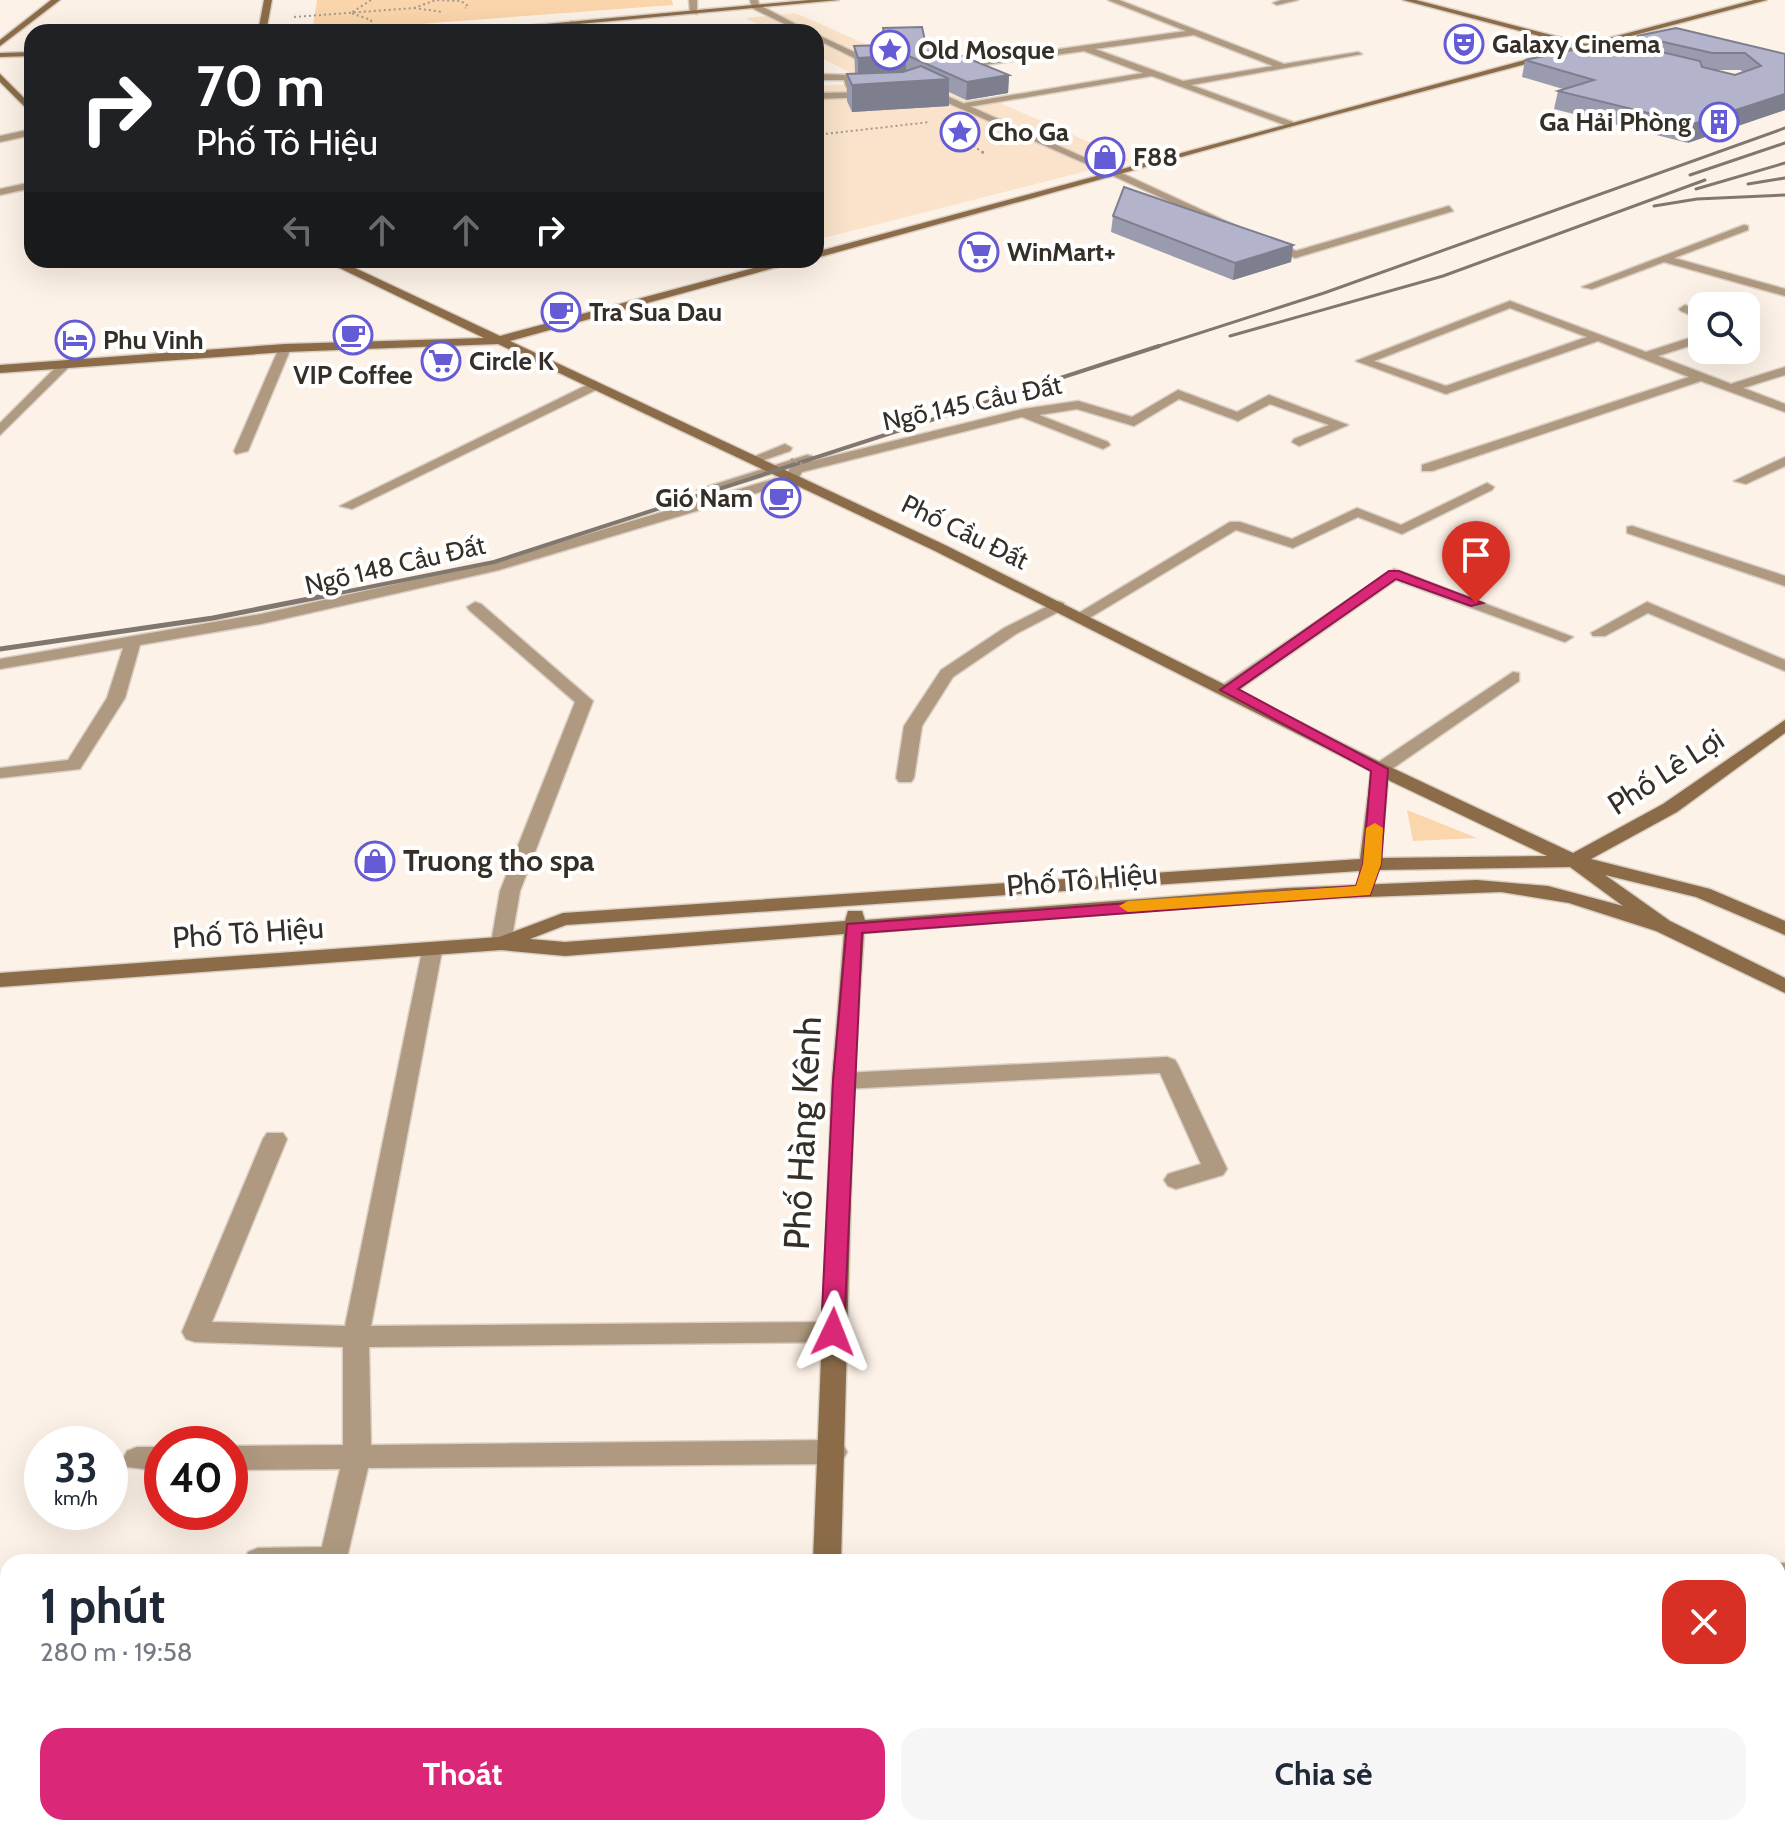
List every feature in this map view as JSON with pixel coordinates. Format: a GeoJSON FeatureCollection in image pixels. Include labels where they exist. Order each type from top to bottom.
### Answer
{"type":"FeatureCollection","features":[{"type":"Feature","properties":{"kind":"main road"},"geometry":{"type":"LineString","coordinates":[[25,24],[56,0]]}},
{"type":"Feature","properties":{"kind":"main road"},"geometry":{"type":"LineString","coordinates":[[264,24],[268,0]]}},
{"type":"Feature","properties":{"kind":"main road"},"geometry":{"type":"LineString","coordinates":[[560,24],[694,12],[754,3],[835,0]]}},
{"type":"Feature","properties":{"kind":"main road"},"geometry":{"type":"LineString","coordinates":[[1407,0],[1587,46]]}},
{"type":"Feature","properties":{"kind":"main road"},"geometry":{"type":"LineString","coordinates":[[824,253],[1290,124],[1763,0]]}},
{"type":"Feature","properties":{"kind":"main road"},"geometry":{"type":"LineString","coordinates":[[0,44],[24,25]]}},
{"type":"Feature","properties":{"kind":"main road"},"geometry":{"type":"LineString","coordinates":[[0,55],[24,54]]}},
{"type":"Feature","properties":{"kind":"main road"},"geometry":{"type":"LineString","coordinates":[[0,77],[24,102]]}},
{"type":"Feature","properties":{"kind":"main road","name":"Phố Cầu Đất"},"geometry":{"type":"LineString","coordinates":[[344,268],[1058,606],[1380,769],[1574,861]]}},
{"type":"Feature","properties":{"kind":"main road"},"geometry":{"type":"LineString","coordinates":[[0,369],[285,348],[496,341],[767,268]]}},
{"type":"Feature","properties":{"kind":"main road","name":"Phố Lê Lợi"},"geometry":{"type":"LineString","coordinates":[[1574,861],[1670,808],[1785,725]]}},
{"type":"Feature","properties":{"kind":"main road"},"geometry":{"type":"LineString","coordinates":[[1364,891],[1372,864],[1380,769]]}},
{"type":"Feature","properties":{"kind":"main road"},"geometry":{"type":"LineString","coordinates":[[1574,861],[1663,926],[1785,986]]}},
{"type":"Feature","properties":{"kind":"main road"},"geometry":{"type":"LineString","coordinates":[[1574,861],[1703,893],[1785,929]]}},
{"type":"Feature","properties":{"kind":"main road","name":"Phố Tô Hiệu"},"geometry":{"type":"LineString","coordinates":[[501,943],[563,919],[1372,864],[1574,861]]}},
{"type":"Feature","properties":{"kind":"main road","name":"Phố Tô Hiệu"},"geometry":{"type":"LineString","coordinates":[[0,980],[432,951],[501,943],[565,949],[1364,891],[1499,885],[1576,897],[1663,926]]}},
{"type":"Feature","properties":{"kind":"main road","name":"Phố Hàng Kênh"},"geometry":{"type":"LineString","coordinates":[[827,1554],[843,1081],[857,900]]}},
{"type":"Feature","properties":{"kind":"street"},"geometry":{"type":"LineString","coordinates":[[693,0],[694,12]]}},
{"type":"Feature","properties":{"kind":"street"},"geometry":{"type":"LineString","coordinates":[[1112,0],[1284,67]]}},
{"type":"Feature","properties":{"kind":"street"},"geometry":{"type":"LineString","coordinates":[[1277,3],[1294,0]]}},
{"type":"Feature","properties":{"kind":"street"},"geometry":{"type":"LineString","coordinates":[[754,3],[792,24]]}},
{"type":"Feature","properties":{"kind":"street"},"geometry":{"type":"LineString","coordinates":[[985,62],[1192,33]]}},
{"type":"Feature","properties":{"kind":"street"},"geometry":{"type":"LineString","coordinates":[[824,40],[894,74]]}},
{"type":"Feature","properties":{"kind":"street"},"geometry":{"type":"LineString","coordinates":[[1587,46],[1608,51]]}},
{"type":"Feature","properties":{"kind":"street"},"geometry":{"type":"LineString","coordinates":[[1084,48],[1290,124]]}},
{"type":"Feature","properties":{"kind":"street"},"geometry":{"type":"LineString","coordinates":[[1182,84],[1358,54]]}},
{"type":"Feature","properties":{"kind":"street"},"geometry":{"type":"LineString","coordinates":[[965,106],[1154,74]]}},
{"type":"Feature","properties":{"kind":"street"},"geometry":{"type":"LineString","coordinates":[[824,77],[848,77],[853,95]]}},
{"type":"Feature","properties":{"kind":"street"},"geometry":{"type":"LineString","coordinates":[[0,90],[11,88]]}},
{"type":"Feature","properties":{"kind":"street"},"geometry":{"type":"LineString","coordinates":[[915,90],[965,106],[1021,134],[1295,255],[1449,209]]}},
{"type":"Feature","properties":{"kind":"street"},"geometry":{"type":"LineString","coordinates":[[824,96],[882,94]]}},
{"type":"Feature","properties":{"kind":"street"},"geometry":{"type":"LineString","coordinates":[[0,139],[24,134]]}},
{"type":"Feature","properties":{"kind":"street"},"geometry":{"type":"LineString","coordinates":[[0,192],[24,187]]}},
{"type":"Feature","properties":{"kind":"street"},"geometry":{"type":"LineString","coordinates":[[1588,287],[1744,228]]}},
{"type":"Feature","properties":{"kind":"street"},"geometry":{"type":"LineString","coordinates":[[1661,258],[1785,293]]}},
{"type":"Feature","properties":{"kind":"street"},"geometry":{"type":"LineString","coordinates":[[1599,337],[1446,390],[1362,361],[1510,304],[1599,337],[1645,356],[1785,408]]}},
{"type":"Feature","properties":{"kind":"street"},"geometry":{"type":"LineString","coordinates":[[1645,356],[1688,342]]}},
{"type":"Feature","properties":{"kind":"street"},"geometry":{"type":"LineString","coordinates":[[241,451],[285,348]]}},
{"type":"Feature","properties":{"kind":"street"},"geometry":{"type":"LineString","coordinates":[[0,431],[64,366]]}},
{"type":"Feature","properties":{"kind":"street"},"geometry":{"type":"LineString","coordinates":[[1730,388],[1785,371]]}},
{"type":"Feature","properties":{"kind":"street"},"geometry":{"type":"LineString","coordinates":[[1427,468],[1701,377]]}},
{"type":"Feature","properties":{"kind":"street"},"geometry":{"type":"LineString","coordinates":[[347,506],[595,385]]}},
{"type":"Feature","properties":{"kind":"street","name":"Ngõ 145 Cầu Đất"},"geometry":{"type":"LineString","coordinates":[[792,478],[797,469],[1023,413],[1078,405],[1134,422],[1178,394],[1238,417],[1269,399],[1341,425],[1299,442]]}},
{"type":"Feature","properties":{"kind":"street"},"geometry":{"type":"LineString","coordinates":[[1023,413],[1103,445]]}},
{"type":"Feature","properties":{"kind":"street"},"geometry":{"type":"LineString","coordinates":[[485,557],[834,452]]}},
{"type":"Feature","properties":{"kind":"street"},"geometry":{"type":"LineString","coordinates":[[753,460],[788,453]]}},
{"type":"Feature","properties":{"kind":"street"},"geometry":{"type":"LineString","coordinates":[[1741,481],[1785,461]]}},
{"type":"Feature","properties":{"kind":"street","name":"Ngõ 148 Cầu Đất"},"geometry":{"type":"LineString","coordinates":[[0,664],[261,619],[494,567],[792,478]]}},
{"type":"Feature","properties":{"kind":"street"},"geometry":{"type":"LineString","coordinates":[[1080,617],[1235,525],[1293,544],[1357,512],[1402,530],[1487,487]]}},
{"type":"Feature","properties":{"kind":"street"},"geometry":{"type":"LineString","coordinates":[[1632,530],[1785,581]]}},
{"type":"Feature","properties":{"kind":"street"},"geometry":{"type":"LineString","coordinates":[[1227,690],[1394,574],[1565,637]]}},
{"type":"Feature","properties":{"kind":"street"},"geometry":{"type":"LineString","coordinates":[[905,778],[913,726],[947,674],[1010,631],[1058,606]]}},
{"type":"Feature","properties":{"kind":"street"},"geometry":{"type":"LineString","coordinates":[[475,607],[584,701],[510,891],[501,943]]}},
{"type":"Feature","properties":{"kind":"street"},"geometry":{"type":"LineString","coordinates":[[1599,633],[1647,607],[1785,666]]}},
{"type":"Feature","properties":{"kind":"street"},"geometry":{"type":"LineString","coordinates":[[0,773],[74,765],[116,698],[133,642]]}},
{"type":"Feature","properties":{"kind":"street"},"geometry":{"type":"LineString","coordinates":[[1380,769],[1513,677]]}},
{"type":"Feature","properties":{"kind":"street"},"geometry":{"type":"LineString","coordinates":[[334,1554],[357,1455],[356,1337],[432,951]]}},
{"type":"Feature","properties":{"kind":"street"},"geometry":{"type":"LineString","coordinates":[[843,1081],[1167,1065],[1215,1169],[1176,1180]]}},
{"type":"Feature","properties":{"kind":"street"},"geometry":{"type":"LineString","coordinates":[[275,1139],[195,1332],[356,1337],[833,1332]]}},
{"type":"Feature","properties":{"kind":"street"},"geometry":{"type":"LineString","coordinates":[[248,1458],[833,1452]]}},
{"type":"Feature","properties":{"kind":"path"},"geometry":{"type":"LineString","coordinates":[[351,12],[371,3],[371,0]]}},
{"type":"Feature","properties":{"kind":"path"},"geometry":{"type":"LineString","coordinates":[[291,18],[414,8],[436,0],[466,3],[468,6],[460,10]]}},
{"type":"Feature","properties":{"kind":"path"},"geometry":{"type":"LineString","coordinates":[[414,8],[428,12],[452,11]]}},
{"type":"Feature","properties":{"kind":"path"},"geometry":{"type":"LineString","coordinates":[[351,12],[371,20],[371,24]]}},
{"type":"Feature","properties":{"kind":"path"},"geometry":{"type":"LineString","coordinates":[[824,134],[938,121]]}},
{"type":"Feature","properties":{"kind":"path"},"geometry":{"type":"LineString","coordinates":[[788,453],[811,468]]}},
{"type":"Feature","properties":{"kind":"shaded area"},"geometry":{"type":"Polygon","coordinates":[[[317,0],[672,0],[673,5],[419,24],[313,24],[317,0]]]}},
{"type":"Feature","properties":{"kind":"shaded area"},"geometry":{"type":"Polygon","coordinates":[[[795,13],[820,24],[757,24],[745,18],[795,13]]]}},
{"type":"Feature","properties":{"kind":"shaded area"},"geometry":{"type":"Polygon","coordinates":[[[824,26],[1130,160],[824,238],[824,86],[870,83],[824,59],[824,26]]]}},
{"type":"Feature","properties":{"kind":"shaded area"},"geometry":{"type":"Polygon","coordinates":[[[1407,810],[1477,838],[1413,841],[1407,810]]]}},
{"type":"Feature","properties":{"kind":"building"},"geometry":{"type":"Polygon","coordinates":[[[922,27],[925,41],[1009,75],[967,82],[886,46],[883,28],[922,27]]]}},
{"type":"Feature","properties":{"kind":"building"},"geometry":{"type":"Polygon","coordinates":[[[1676,28],[1785,54],[1785,94],[1693,124],[1558,91],[1594,80],[1525,60],[1615,41],[1700,61],[1702,67],[1735,75],[1761,66],[1745,53],[1712,53],[1637,36],[1676,28]]]}},
{"type":"Feature","properties":{"kind":"building"},"geometry":{"type":"Polygon","coordinates":[[[885,45],[906,55],[858,58],[854,46],[885,45]]]}},
{"type":"Feature","properties":{"kind":"building"},"geometry":{"type":"Polygon","coordinates":[[[921,66],[949,79],[852,85],[847,74],[903,72],[921,66]]]}},
{"type":"Feature","properties":{"kind":"building"},"geometry":{"type":"Polygon","coordinates":[[[1124,187],[1293,245],[1235,263],[1113,216],[1124,187]]]}},
{"type":"Feature","properties":{"kind":"railway"},"geometry":{"type":"LineString","coordinates":[[1153,348],[1324,293],[1785,128]]}},
{"type":"Feature","properties":{"kind":"railway"},"geometry":{"type":"LineString","coordinates":[[1690,175],[1785,143]]}},
{"type":"Feature","properties":{"kind":"railway"},"geometry":{"type":"LineString","coordinates":[[1696,189],[1785,163]]}},
{"type":"Feature","properties":{"kind":"railway"},"geometry":{"type":"LineString","coordinates":[[1748,184],[1785,178]]}},
{"type":"Feature","properties":{"kind":"railway"},"geometry":{"type":"LineString","coordinates":[[1230,336],[1443,276],[1705,180]]}},
{"type":"Feature","properties":{"kind":"railway"},"geometry":{"type":"LineString","coordinates":[[1654,206],[1697,199],[1785,195]]}},
{"type":"Feature","properties":{"kind":"railway"},"geometry":{"type":"LineString","coordinates":[[329,595],[494,562],[1159,346]]}},
{"type":"Feature","properties":{"kind":"railway"},"geometry":{"type":"LineString","coordinates":[[0,649],[213,618],[329,595]]}},
{"type":"Feature","properties":{"kind":"railway"},"geometry":{"type":"LineString","coordinates":[[319,597],[329,595]]}},
{"type":"Feature","properties":{"kind":"slow traffic"},"geometry":{"type":"LineString","coordinates":[[1128,906],[1364,891],[1372,864],[1375,828]]}},
{"type":"Feature","properties":{"kind":"place","name":"Galaxy Cinema"},"geometry":{"type":"Point","coordinates":[1464,44]}},
{"type":"Feature","properties":{"kind":"place","name":"Old Mosque"},"geometry":{"type":"Point","coordinates":[890,50]}},
{"type":"Feature","properties":{"kind":"place","name":"Ga Hải Phòng"},"geometry":{"type":"Point","coordinates":[1719,122]}},
{"type":"Feature","properties":{"kind":"place","name":"Cho Ga"},"geometry":{"type":"Point","coordinates":[960,132]}},
{"type":"Feature","properties":{"kind":"place","name":"F88"},"geometry":{"type":"Point","coordinates":[1105,157]}},
{"type":"Feature","properties":{"kind":"place","name":"WinMart+"},"geometry":{"type":"Point","coordinates":[979,252]}},
{"type":"Feature","properties":{"kind":"place","name":"Tra Sua Dau"},"geometry":{"type":"Point","coordinates":[561,312]}},
{"type":"Feature","properties":{"kind":"place","name":"VIP Coffee"},"geometry":{"type":"Point","coordinates":[353,335]}},
{"type":"Feature","properties":{"kind":"place","name":"Phu Vinh"},"geometry":{"type":"Point","coordinates":[75,340]}},
{"type":"Feature","properties":{"kind":"place","name":"Circle K"},"geometry":{"type":"Point","coordinates":[441,361]}},
{"type":"Feature","properties":{"kind":"place","name":"Gió Nam"},"geometry":{"type":"Point","coordinates":[781,498]}},
{"type":"Feature","properties":{"kind":"place","name":"Truong tho spa"},"geometry":{"type":"Point","coordinates":[375,861]}},
{"type":"Feature","properties":{"kind":"route"},"geometry":{"type":"LineString","coordinates":[[833,1332],[843,1081],[853,928],[1286,894],[1364,891],[1372,864],[1380,769],[1227,690],[1394,574],[1476,603]]}}]}
